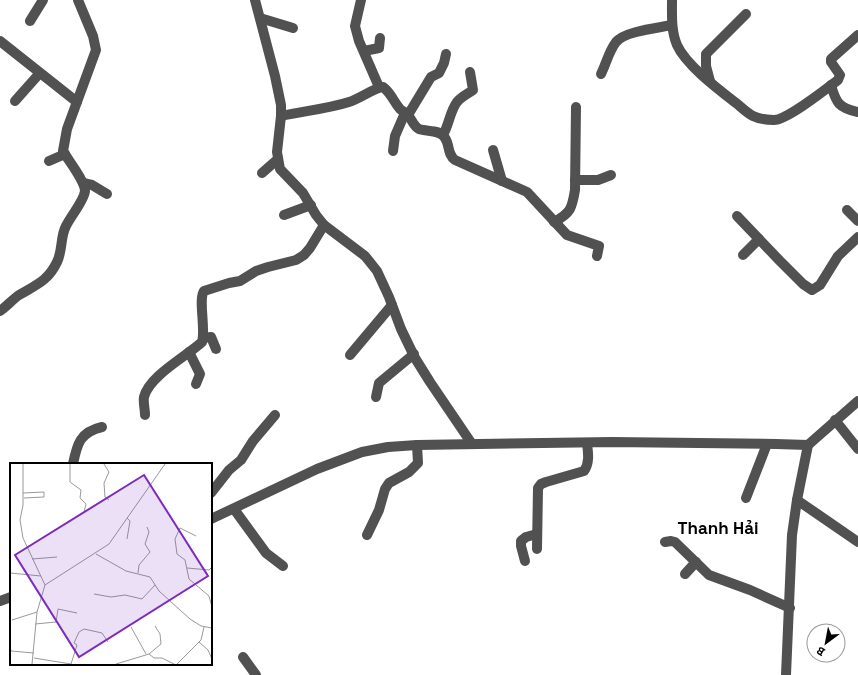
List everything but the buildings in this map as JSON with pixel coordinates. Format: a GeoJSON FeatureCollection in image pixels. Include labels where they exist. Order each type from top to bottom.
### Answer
{"type":"FeatureCollection","features":[{"type":"Feature","properties":{"kind":"street"},"geometry":{"type":"LineString","coordinates":[[30,21],[43,0]]}},
{"type":"Feature","properties":{"kind":"street"},"geometry":{"type":"LineString","coordinates":[[0,311],[18,296],[42,282],[50,275],[58,260],[65,227],[83,198],[85,191],[83,184],[63,151],[67,129],[96,50],[93,36],[78,0]]}},
{"type":"Feature","properties":{"kind":"street"},"geometry":{"type":"LineString","coordinates":[[255,0],[281,105],[277,152],[280,169],[303,193],[316,216],[324,225],[365,256],[377,271],[401,329],[414,354],[430,382],[472,444]]}},
{"type":"Feature","properties":{"kind":"street"},"geometry":{"type":"LineString","coordinates":[[361,0],[355,26],[359,41],[379,87]]}},
{"type":"Feature","properties":{"kind":"street"},"geometry":{"type":"LineString","coordinates":[[672,0],[672,25],[678,46],[694,67],[753,116],[764,119],[775,121],[781,119],[798,109],[838,80],[840,75],[831,62],[832,58],[858,35]]}},
{"type":"Feature","properties":{"kind":"street"},"geometry":{"type":"LineString","coordinates":[[710,81],[706,66],[706,54],[746,14]]}},
{"type":"Feature","properties":{"kind":"street"},"geometry":{"type":"LineString","coordinates":[[260,18],[293,28]]}},
{"type":"Feature","properties":{"kind":"street"},"geometry":{"type":"LineString","coordinates":[[601,74],[612,48],[617,41],[633,33],[672,25]]}},
{"type":"Feature","properties":{"kind":"street"},"geometry":{"type":"LineString","coordinates":[[364,52],[379,48],[380,38]]}},
{"type":"Feature","properties":{"kind":"street"},"geometry":{"type":"LineString","coordinates":[[0,41],[77,102]]}},
{"type":"Feature","properties":{"kind":"street"},"geometry":{"type":"LineString","coordinates":[[393,151],[395,136],[406,114],[431,77],[439,73],[444,63],[446,54]]}},
{"type":"Feature","properties":{"kind":"street"},"geometry":{"type":"LineString","coordinates":[[443,135],[448,127],[456,104],[473,90],[470,72]]}},
{"type":"Feature","properties":{"kind":"street"},"geometry":{"type":"LineString","coordinates":[[14,101],[40,74]]}},
{"type":"Feature","properties":{"kind":"street"},"geometry":{"type":"LineString","coordinates":[[831,85],[834,99],[839,105],[846,109],[858,112]]}},
{"type":"Feature","properties":{"kind":"street"},"geometry":{"type":"LineString","coordinates":[[281,116],[348,102],[360,98],[379,87],[383,87],[389,91],[400,108],[416,126],[420,129],[439,132],[446,138],[450,157],[527,192],[567,235],[599,246],[597,256]]}},
{"type":"Feature","properties":{"kind":"street"},"geometry":{"type":"LineString","coordinates":[[554,222],[566,216],[573,201],[575,180],[576,107]]}},
{"type":"Feature","properties":{"kind":"street"},"geometry":{"type":"LineString","coordinates":[[493,150],[502,181]]}},
{"type":"Feature","properties":{"kind":"street"},"geometry":{"type":"LineString","coordinates":[[49,161],[65,154]]}},
{"type":"Feature","properties":{"kind":"street"},"geometry":{"type":"LineString","coordinates":[[262,173],[278,159]]}},
{"type":"Feature","properties":{"kind":"street"},"geometry":{"type":"LineString","coordinates":[[575,180],[598,180],[611,175]]}},
{"type":"Feature","properties":{"kind":"street"},"geometry":{"type":"LineString","coordinates":[[83,184],[92,186],[107,194]]}},
{"type":"Feature","properties":{"kind":"street"},"geometry":{"type":"LineString","coordinates":[[284,215],[311,205]]}},
{"type":"Feature","properties":{"kind":"street"},"geometry":{"type":"LineString","coordinates":[[847,210],[858,221]]}},
{"type":"Feature","properties":{"kind":"street"},"geometry":{"type":"LineString","coordinates":[[737,216],[803,284],[812,290],[816,289],[838,256],[858,237]]}},
{"type":"Feature","properties":{"kind":"street"},"geometry":{"type":"LineString","coordinates":[[145,415],[144,398],[148,388],[170,366],[202,342],[201,297],[204,291],[240,281],[256,271],[296,260],[304,255],[310,248],[324,225]]}},
{"type":"Feature","properties":{"kind":"street"},"geometry":{"type":"LineString","coordinates":[[743,256],[759,239]]}},
{"type":"Feature","properties":{"kind":"street"},"geometry":{"type":"LineString","coordinates":[[350,355],[392,305]]}},
{"type":"Feature","properties":{"kind":"street"},"geometry":{"type":"LineString","coordinates":[[203,338],[211,337],[216,349]]}},
{"type":"Feature","properties":{"kind":"street"},"geometry":{"type":"LineString","coordinates":[[189,352],[200,374],[196,384]]}},
{"type":"Feature","properties":{"kind":"street"},"geometry":{"type":"LineString","coordinates":[[376,397],[379,383],[414,354]]}},
{"type":"Feature","properties":{"kind":"street"},"geometry":{"type":"LineString","coordinates":[[786,675],[785,661],[790,608],[792,535],[797,500],[808,445],[858,401]]}},
{"type":"Feature","properties":{"kind":"street"},"geometry":{"type":"LineString","coordinates":[[212,492],[229,470],[241,460],[253,441],[275,415]]}},
{"type":"Feature","properties":{"kind":"street"},"geometry":{"type":"LineString","coordinates":[[835,420],[858,449]]}},
{"type":"Feature","properties":{"kind":"street"},"geometry":{"type":"LineString","coordinates":[[73,463],[77,446],[82,437],[91,429],[102,427]]}},
{"type":"Feature","properties":{"kind":"street"},"geometry":{"type":"LineString","coordinates":[[537,549],[538,488],[541,484],[546,482],[584,471],[588,461],[587,443]]}},
{"type":"Feature","properties":{"kind":"street"},"geometry":{"type":"LineString","coordinates":[[212,517],[234,509],[317,469],[376,449],[417,445],[472,444],[587,443],[808,445]]}},
{"type":"Feature","properties":{"kind":"street"},"geometry":{"type":"LineString","coordinates":[[746,498],[767,444]]}},
{"type":"Feature","properties":{"kind":"street"},"geometry":{"type":"LineString","coordinates":[[367,535],[379,510],[385,489],[389,483],[409,472],[418,463],[417,445]]}},
{"type":"Feature","properties":{"kind":"street"},"geometry":{"type":"LineString","coordinates":[[797,500],[858,542]]}},
{"type":"Feature","properties":{"kind":"street"},"geometry":{"type":"LineString","coordinates":[[234,509],[266,553],[283,566]]}},
{"type":"Feature","properties":{"kind":"street"},"geometry":{"type":"LineString","coordinates":[[524,561],[521,546],[522,541],[526,537],[537,534]]}},
{"type":"Feature","properties":{"kind":"street"},"geometry":{"type":"LineString","coordinates":[[665,542],[675,542],[709,575],[750,590],[790,608]]}},
{"type":"Feature","properties":{"kind":"street"},"geometry":{"type":"LineString","coordinates":[[685,574],[696,562]]}},
{"type":"Feature","properties":{"kind":"street"},"geometry":{"type":"LineString","coordinates":[[0,601],[10,597]]}},
{"type":"Feature","properties":{"kind":"street"},"geometry":{"type":"LineString","coordinates":[[244,657],[256,675]]}},
{"type":"Feature","properties":{"kind":"district","name":"Thanh Hải"},"geometry":{"type":"Point","coordinates":[718,528]}}]}
